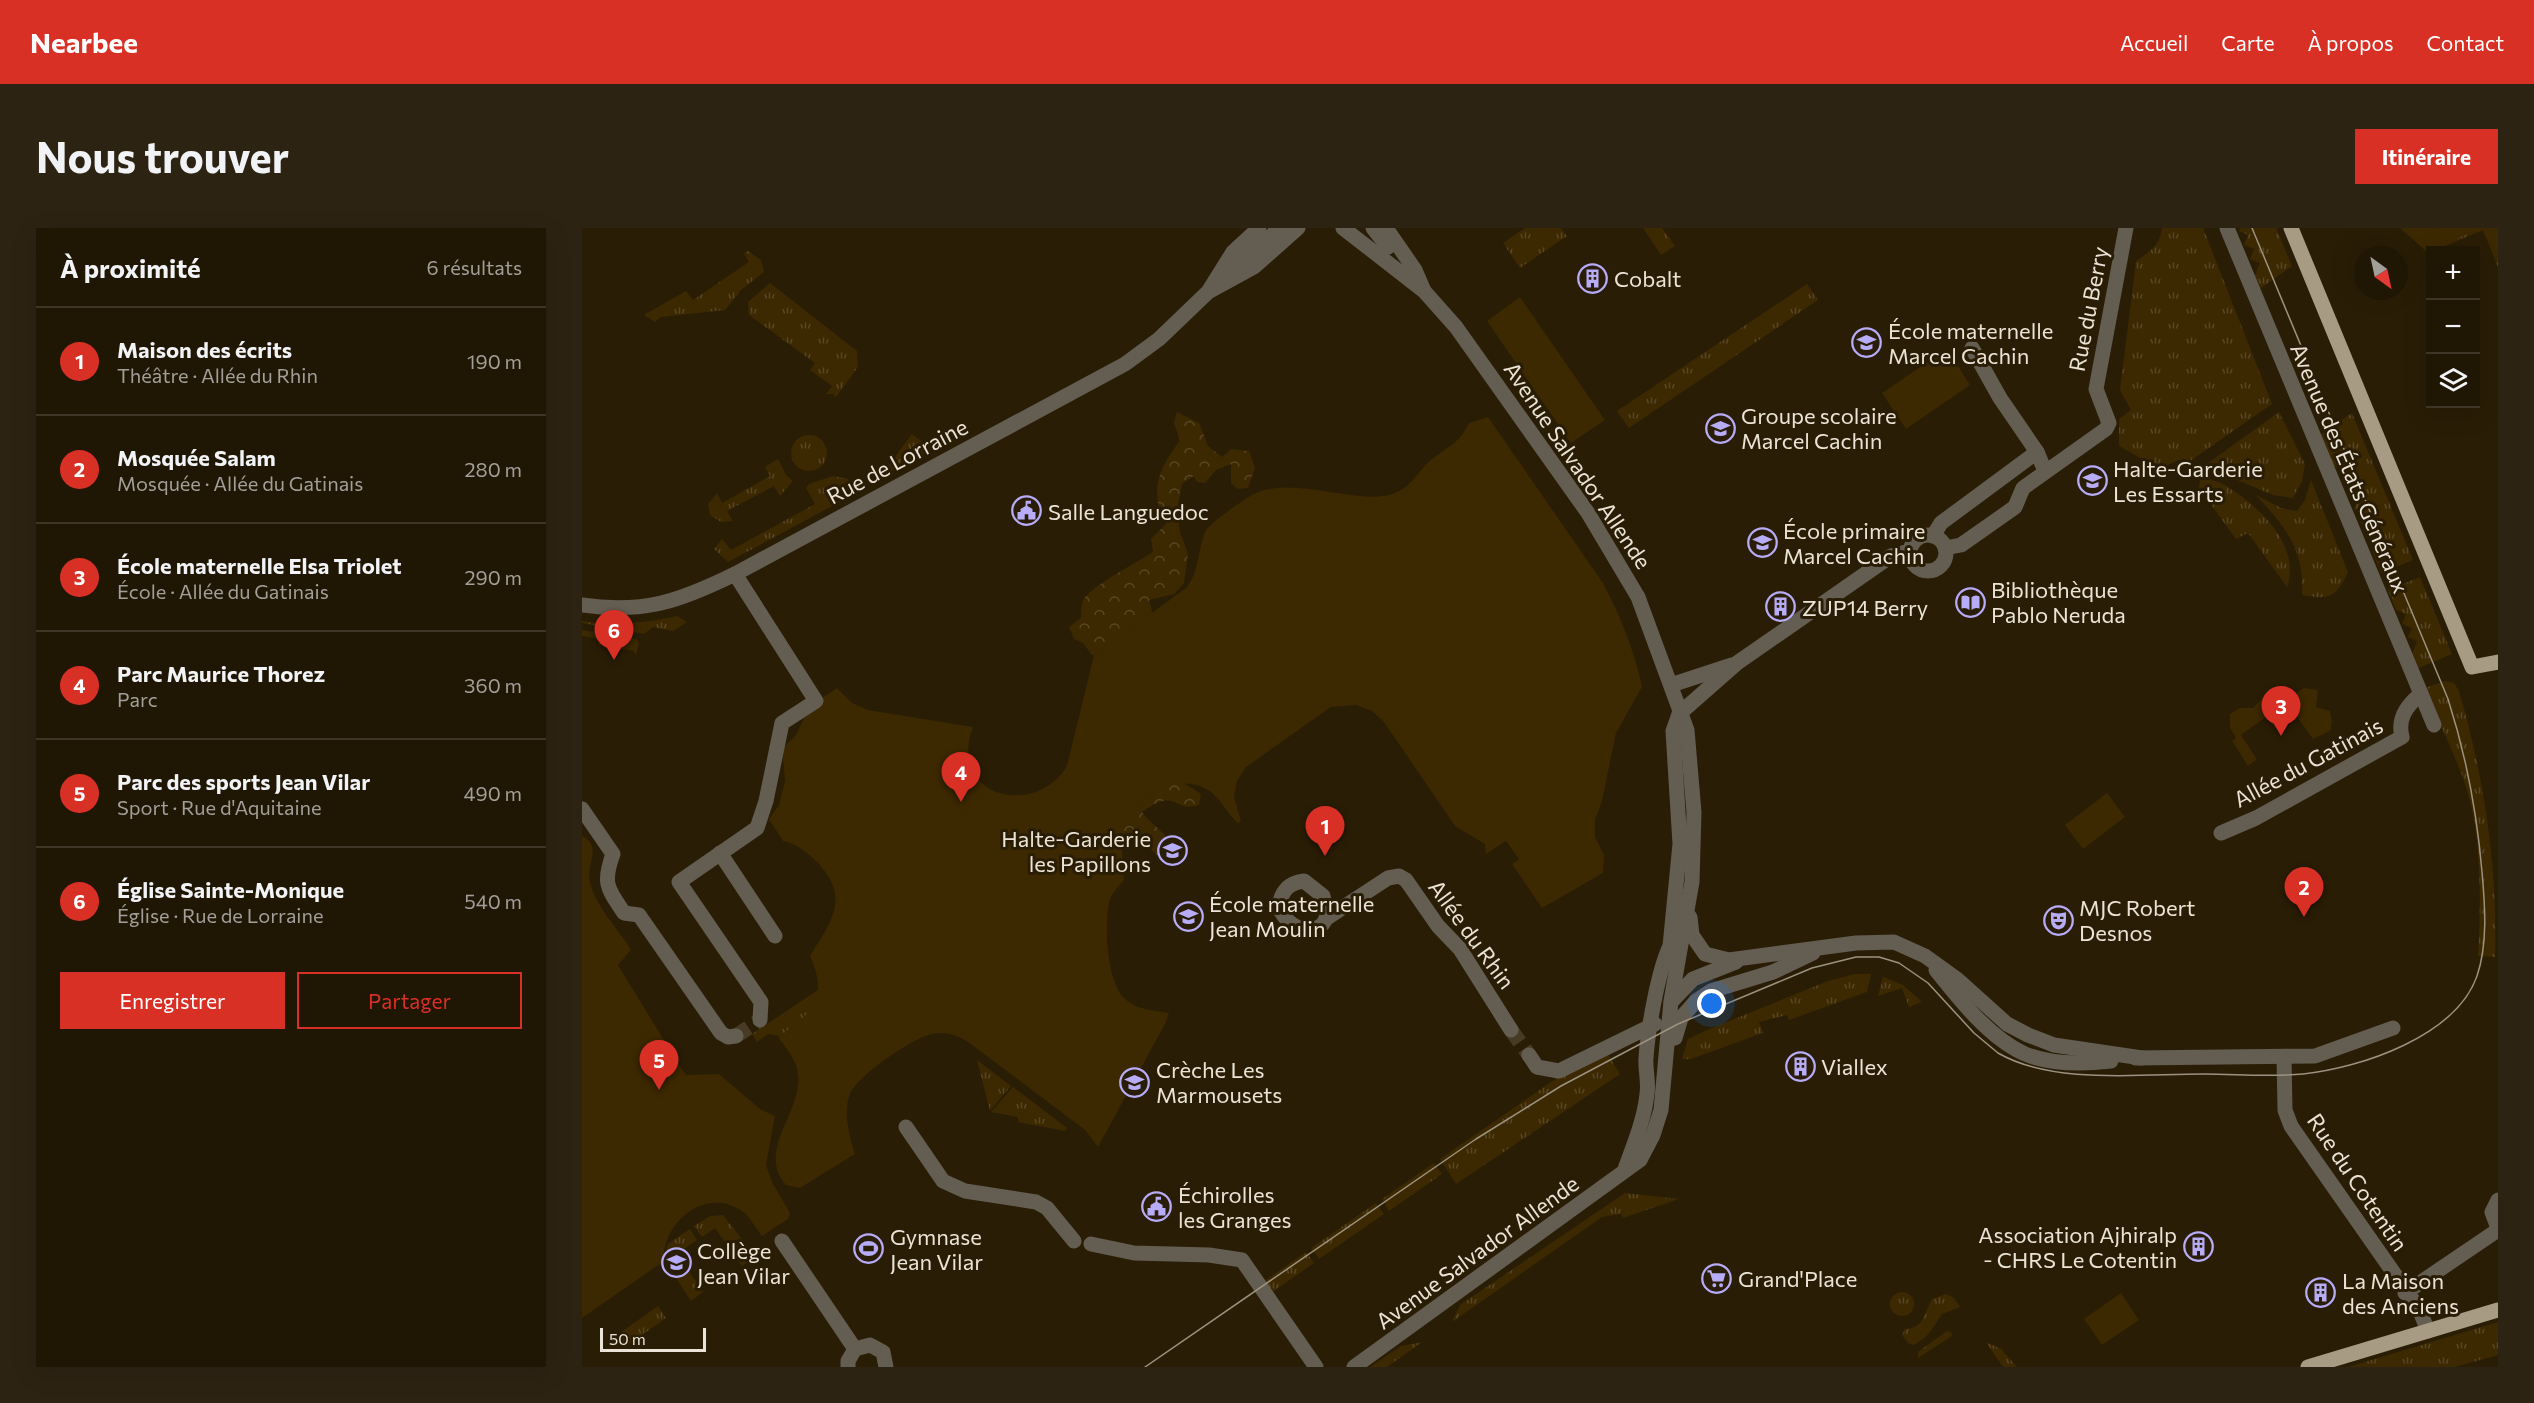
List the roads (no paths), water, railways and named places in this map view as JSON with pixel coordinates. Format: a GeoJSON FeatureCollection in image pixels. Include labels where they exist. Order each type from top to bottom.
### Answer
{"type":"FeatureCollection","features":[{"type":"Feature","properties":{"kind":"main road","name":"Avenue des États Généraux"},"geometry":{"type":"LineString","coordinates":[[2291,228],[2472,668],[2498,662]]}},
{"type":"Feature","properties":{"kind":"main road"},"geometry":{"type":"LineString","coordinates":[[2308,1367],[2498,1310]]}},
{"type":"Feature","properties":{"kind":"street"},"geometry":{"type":"LineString","coordinates":[[1233,252],[1243,228]]}},
{"type":"Feature","properties":{"kind":"street","name":"Rue de Lorraine"},"geometry":{"type":"LineString","coordinates":[[582,605],[608,609],[675,601],[735,574],[1125,364],[1159,339],[1208,292],[1233,252],[1259,228]]}},
{"type":"Feature","properties":{"kind":"street"},"geometry":{"type":"LineString","coordinates":[[1208,292],[1280,228]]}},
{"type":"Feature","properties":{"kind":"street","name":"Rue de Lorraine"},"geometry":{"type":"LineString","coordinates":[[1208,292],[1254,267],[1298,228]]}},
{"type":"Feature","properties":{"kind":"street","name":"Avenue Salvador Allende"},"geometry":{"type":"LineString","coordinates":[[1342,228],[1424,291],[1488,372],[1613,552],[1638,597],[1690,743],[1694,812],[1692,882],[1671,1001],[1661,1110],[1653,1135],[1640,1160],[1354,1367]]}},
{"type":"Feature","properties":{"kind":"street"},"geometry":{"type":"LineString","coordinates":[[1373,228],[1390,250],[1415,270]]}},
{"type":"Feature","properties":{"kind":"street","name":"Avenue Salvador Allende"},"geometry":{"type":"LineString","coordinates":[[1386,228],[1415,270]]}},
{"type":"Feature","properties":{"kind":"street","name":"Avenue Salvador Allende"},"geometry":{"type":"LineString","coordinates":[[1395,228],[1424,291]]}},
{"type":"Feature","properties":{"kind":"street","name":"Rue du Berry"},"geometry":{"type":"LineString","coordinates":[[1945,548],[1961,545],[2015,507],[2023,488],[2106,429],[2109,423],[2096,389],[2126,228]]}},
{"type":"Feature","properties":{"kind":"street","name":"Avenue des États Généraux"},"geometry":{"type":"LineString","coordinates":[[2227,228],[2434,725]]}},
{"type":"Feature","properties":{"kind":"street"},"geometry":{"type":"LineString","coordinates":[[1972,348],[2000,398],[2037,452],[2045,471]]}},
{"type":"Feature","properties":{"kind":"street"},"geometry":{"type":"LineString","coordinates":[[1933,536],[1941,523],[2037,452]]}},
{"type":"Feature","properties":{"kind":"street"},"geometry":{"type":"LineString","coordinates":[[1910,551],[1916,567],[1927,571],[1942,564],[1945,548],[1933,536]]}},
{"type":"Feature","properties":{"kind":"street"},"geometry":{"type":"LineString","coordinates":[[1679,714],[1737,663],[1874,567],[1892,556],[1910,551],[1917,538],[1933,536]]}},
{"type":"Feature","properties":{"kind":"street"},"geometry":{"type":"LineString","coordinates":[[735,574],[816,701],[783,723],[766,801],[757,828],[679,882],[761,1002],[760,1020]]}},
{"type":"Feature","properties":{"kind":"street"},"geometry":{"type":"LineString","coordinates":[[1671,685],[1737,663]]}},
{"type":"Feature","properties":{"kind":"street","name":"Allée du Gatinais"},"geometry":{"type":"LineString","coordinates":[[2221,833],[2256,818],[2402,737],[2401,720],[2404,711],[2421,694]]}},
{"type":"Feature","properties":{"kind":"street","name":"Avenue Salvador Allende"},"geometry":{"type":"LineString","coordinates":[[1624,1172],[1643,1119],[1648,1092],[1646,1053],[1649,1027],[1664,959],[1670,946],[1680,844],[1673,731],[1679,714]]}},
{"type":"Feature","properties":{"kind":"street"},"geometry":{"type":"LineString","coordinates":[[582,810],[613,854],[606,872],[606,886],[624,914],[639,915],[721,1033],[728,1037],[736,1036]]}},
{"type":"Feature","properties":{"kind":"street"},"geometry":{"type":"LineString","coordinates":[[720,853],[775,936]]}},
{"type":"Feature","properties":{"kind":"street","name":"Allée du Rhin"},"geometry":{"type":"LineString","coordinates":[[1327,918],[1388,878],[1399,876],[1406,880],[1438,926],[1460,949],[1511,1030]]}},
{"type":"Feature","properties":{"kind":"street"},"geometry":{"type":"LineString","coordinates":[[1689,902],[1692,935],[1705,954],[1729,960],[1894,942],[1925,956],[1965,1004],[1996,1034],[2024,1053],[2050,1060],[2090,1063],[2142,1058],[2315,1056],[2393,1028]]}},
{"type":"Feature","properties":{"kind":"street","name":"Avenue Salvador Allende"},"geometry":{"type":"LineString","coordinates":[[1670,946],[1681,979],[1688,984]]}},
{"type":"Feature","properties":{"kind":"street"},"geometry":{"type":"LineString","coordinates":[[1529,1055],[1537,1067],[1559,1071],[1686,1009],[1711,991],[1773,972],[1825,948]]}},
{"type":"Feature","properties":{"kind":"street"},"geometry":{"type":"LineString","coordinates":[[1649,1027],[1688,984],[1719,968],[1748,959]]}},
{"type":"Feature","properties":{"kind":"street"},"geometry":{"type":"LineString","coordinates":[[1688,984],[1694,988],[1711,991]]}},
{"type":"Feature","properties":{"kind":"street","name":"Avenue Salvador Allende"},"geometry":{"type":"LineString","coordinates":[[1664,1081],[1673,1059],[1678,1024],[1686,1009]]}},
{"type":"Feature","properties":{"kind":"street"},"geometry":{"type":"LineString","coordinates":[[1649,1027],[1655,1036],[1664,1081]]}},
{"type":"Feature","properties":{"kind":"street"},"geometry":{"type":"LineString","coordinates":[[1623,1040],[1634,1043],[1646,1053]]}},
{"type":"Feature","properties":{"kind":"street","name":"Rue du Cotentin"},"geometry":{"type":"LineString","coordinates":[[2284,1057],[2285,1110],[2291,1126],[2405,1293],[2419,1309],[2428,1331]]}},
{"type":"Feature","properties":{"kind":"street"},"geometry":{"type":"LineString","coordinates":[[906,1128],[943,1181],[965,1191],[1036,1202],[1047,1208],[1074,1241]]}},
{"type":"Feature","properties":{"kind":"street"},"geometry":{"type":"LineString","coordinates":[[2405,1293],[2498,1229],[2492,1212],[2498,1200]]}},
{"type":"Feature","properties":{"kind":"street"},"geometry":{"type":"LineString","coordinates":[[782,1241],[855,1349]]}},
{"type":"Feature","properties":{"kind":"street"},"geometry":{"type":"LineString","coordinates":[[1090,1244],[1134,1252],[1209,1255],[1242,1260],[1316,1367]]}},
{"type":"Feature","properties":{"kind":"street"},"geometry":{"type":"LineString","coordinates":[[848,1367],[851,1354],[855,1349],[870,1345],[877,1348],[886,1359],[886,1367]]}},
{"type":"Feature","properties":{"kind":"tunnel"},"geometry":{"type":"LineString","coordinates":[[736,1036],[760,1020]]}},
{"type":"Feature","properties":{"kind":"tunnel"},"geometry":{"type":"LineString","coordinates":[[1511,1030],[1529,1055]]}},
{"type":"Feature","properties":{"kind":"tram line"},"geometry":{"type":"LineString","coordinates":[[1145,1367],[1476,1139],[1561,1086],[1678,1024],[1812,968],[1856,957],[1879,957],[1899,963],[1928,983],[1974,1033],[1998,1053],[2020,1063],[2071,1074],[2098,1076],[2278,1075],[2326,1071],[2352,1065],[2404,1045],[2428,1032],[2449,1016],[2466,997],[2477,976],[2483,951],[2485,924],[2477,828],[2460,741],[2448,699],[2252,228]]}},
{"type":"Feature","properties":{"kind":"place","name":"Cobalt"},"geometry":{"type":"Point","coordinates":[1593,278]}},
{"type":"Feature","properties":{"kind":"place","name":"École maternelle Marcel Cachin"},"geometry":{"type":"Point","coordinates":[1867,343]}},
{"type":"Feature","properties":{"kind":"place","name":"Groupe scolaire Marcel Cachin"},"geometry":{"type":"Point","coordinates":[1720,428]}},
{"type":"Feature","properties":{"kind":"place","name":"Halte-Garderie Les Essarts"},"geometry":{"type":"Point","coordinates":[2092,481]}},
{"type":"Feature","properties":{"kind":"place","name":"Salle Languedoc"},"geometry":{"type":"Point","coordinates":[1027,511]}},
{"type":"Feature","properties":{"kind":"place","name":"École primaire Marcel Cachin"},"geometry":{"type":"Point","coordinates":[1762,543]}},
{"type":"Feature","properties":{"kind":"place","name":"Bibliothèque Pablo Neruda"},"geometry":{"type":"Point","coordinates":[1970,602]}},
{"type":"Feature","properties":{"kind":"place","name":"ZUP14 Berry"},"geometry":{"type":"Point","coordinates":[1781,607]}},
{"type":"Feature","properties":{"kind":"place","name":"Église Sainte-Monique"},"geometry":{"type":"Point","coordinates":[614,660]}},
{"type":"Feature","properties":{"kind":"place","name":"École maternelle Elsa Triolet"},"geometry":{"type":"Point","coordinates":[2281,736]}},
{"type":"Feature","properties":{"kind":"place","name":"Parc Maurice Thorez"},"geometry":{"type":"Point","coordinates":[961,802]}},
{"type":"Feature","properties":{"kind":"place","name":"Halte-Garderie les Papillons"},"geometry":{"type":"Point","coordinates":[1172,851]}},
{"type":"Feature","properties":{"kind":"place","name":"Maison des écrits"},"geometry":{"type":"Point","coordinates":[1325,856]}},
{"type":"Feature","properties":{"kind":"place","name":"École maternelle Jean Moulin"},"geometry":{"type":"Point","coordinates":[1188,916]}},
{"type":"Feature","properties":{"kind":"place","name":"Mosquée Salam"},"geometry":{"type":"Point","coordinates":[2304,917]}},
{"type":"Feature","properties":{"kind":"place","name":"MJC Robert Desnos"},"geometry":{"type":"Point","coordinates":[2058,920]}},
{"type":"Feature","properties":{"kind":"place","name":"Viallex"},"geometry":{"type":"Point","coordinates":[1800,1066]}},
{"type":"Feature","properties":{"kind":"place","name":"Crèche Les Marmousets"},"geometry":{"type":"Point","coordinates":[1135,1082]}},
{"type":"Feature","properties":{"kind":"place","name":"Parc des sports Jean Vilar"},"geometry":{"type":"Point","coordinates":[659,1090]}},
{"type":"Feature","properties":{"kind":"place","name":"Échirolles les Granges"},"geometry":{"type":"Point","coordinates":[1157,1207]}},
{"type":"Feature","properties":{"kind":"place","name":"Association Ajhiralp - CHRS Le Cotentin"},"geometry":{"type":"Point","coordinates":[2198,1247]}},
{"type":"Feature","properties":{"kind":"place","name":"Gymnase Jean Vilar"},"geometry":{"type":"Point","coordinates":[869,1249]}},
{"type":"Feature","properties":{"kind":"place","name":"Collège Jean Vilar"},"geometry":{"type":"Point","coordinates":[676,1263]}},
{"type":"Feature","properties":{"kind":"place","name":"Grand'Place"},"geometry":{"type":"Point","coordinates":[1717,1278]}},
{"type":"Feature","properties":{"kind":"place","name":"La Maison des Anciens"},"geometry":{"type":"Point","coordinates":[2321,1293]}}]}
